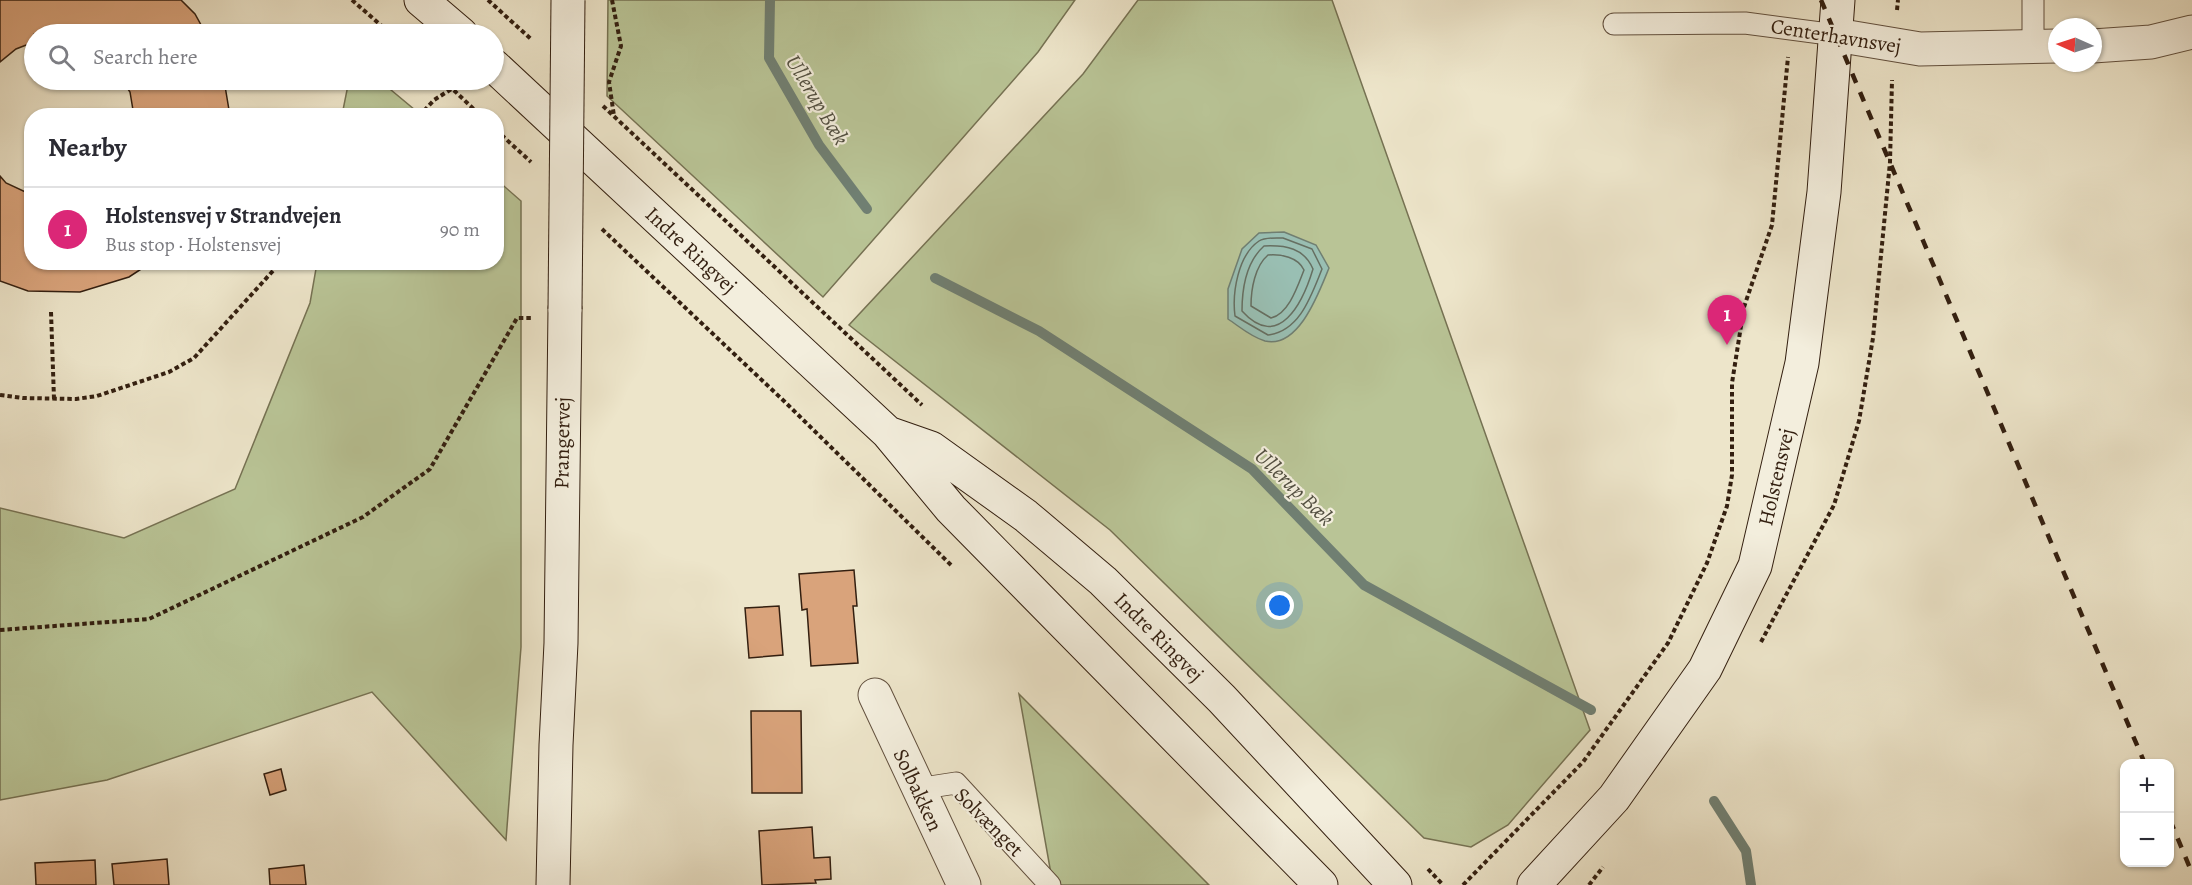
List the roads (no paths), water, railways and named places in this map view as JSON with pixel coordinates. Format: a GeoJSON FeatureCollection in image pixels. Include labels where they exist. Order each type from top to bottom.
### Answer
{"type":"FeatureCollection","features":[{"type":"Feature","properties":{"kind":"street"},"geometry":{"type":"LineString","coordinates":[[421,0],[449,24]]}},
{"type":"Feature","properties":{"kind":"street","name":"Prangervej"},"geometry":{"type":"LineString","coordinates":[[554,885],[555,745],[561,644],[561,450],[568,0]]}},
{"type":"Feature","properties":{"kind":"street","name":"Holstensvej"},"geometry":{"type":"LineString","coordinates":[[1534,885],[1614,798],[1705,669],[1755,566],[1802,363],[1824,192],[1838,0]]}},
{"type":"Feature","properties":{"kind":"street"},"geometry":{"type":"LineString","coordinates":[[2102,45],[2151,42],[2192,32]]}},
{"type":"Feature","properties":{"kind":"street","name":"Centerhavnsvej"},"geometry":{"type":"LineString","coordinates":[[1836,35],[1920,49],[2045,47]]}},
{"type":"Feature","properties":{"kind":"street","name":"Indre Ringvej"},"geometry":{"type":"LineString","coordinates":[[504,75],[888,433],[951,509],[1321,885]]}},
{"type":"Feature","properties":{"kind":"street","name":"Indre Ringvej"},"geometry":{"type":"LineString","coordinates":[[888,433],[931,448],[1026,516],[1103,581],[1222,699],[1395,885]]}},
{"type":"Feature","properties":{"kind":"street","name":"Solbakken"},"geometry":{"type":"LineString","coordinates":[[875,695],[917,789],[964,885]]}},
{"type":"Feature","properties":{"kind":"lane"},"geometry":{"type":"LineString","coordinates":[[2033,0],[2045,47]]}},
{"type":"Feature","properties":{"kind":"lane","name":"Centerhavnsvej"},"geometry":{"type":"LineString","coordinates":[[1614,24],[1745,23],[1836,35]]}},
{"type":"Feature","properties":{"kind":"lane","name":"Solvænget"},"geometry":{"type":"LineString","coordinates":[[917,789],[956,783],[1050,885]]}},
{"type":"Feature","properties":{"kind":"water"},"geometry":{"type":"Polygon","coordinates":[[[1284,232],[1316,245],[1329,268],[1320,291],[1298,328],[1277,341],[1265,341],[1228,319],[1228,289],[1242,249],[1259,233],[1284,232]]]}},
{"type":"Feature","properties":{"kind":"waterway","name":"Ullerup Bæk"},"geometry":{"type":"LineString","coordinates":[[770,0],[769,58],[819,145],[867,209]]}},
{"type":"Feature","properties":{"kind":"waterway","name":"Ullerup Bæk"},"geometry":{"type":"LineString","coordinates":[[935,278],[1039,331],[1252,469],[1364,585],[1591,710]]}},
{"type":"Feature","properties":{"kind":"waterway","name":"Ullerup Bæk"},"geometry":{"type":"LineString","coordinates":[[1714,801],[1746,851],[1751,885]]}},
{"type":"Feature","properties":{"kind":"railway"},"geometry":{"type":"LineString","coordinates":[[1821,0],[2143,759]]}},
{"type":"Feature","properties":{"kind":"railway"},"geometry":{"type":"LineString","coordinates":[[2174,830],[2192,873]]}},
{"type":"Feature","properties":{"kind":"place","name":"Holstensvej v Strandvejen"},"geometry":{"type":"Point","coordinates":[1727,345]}}]}
